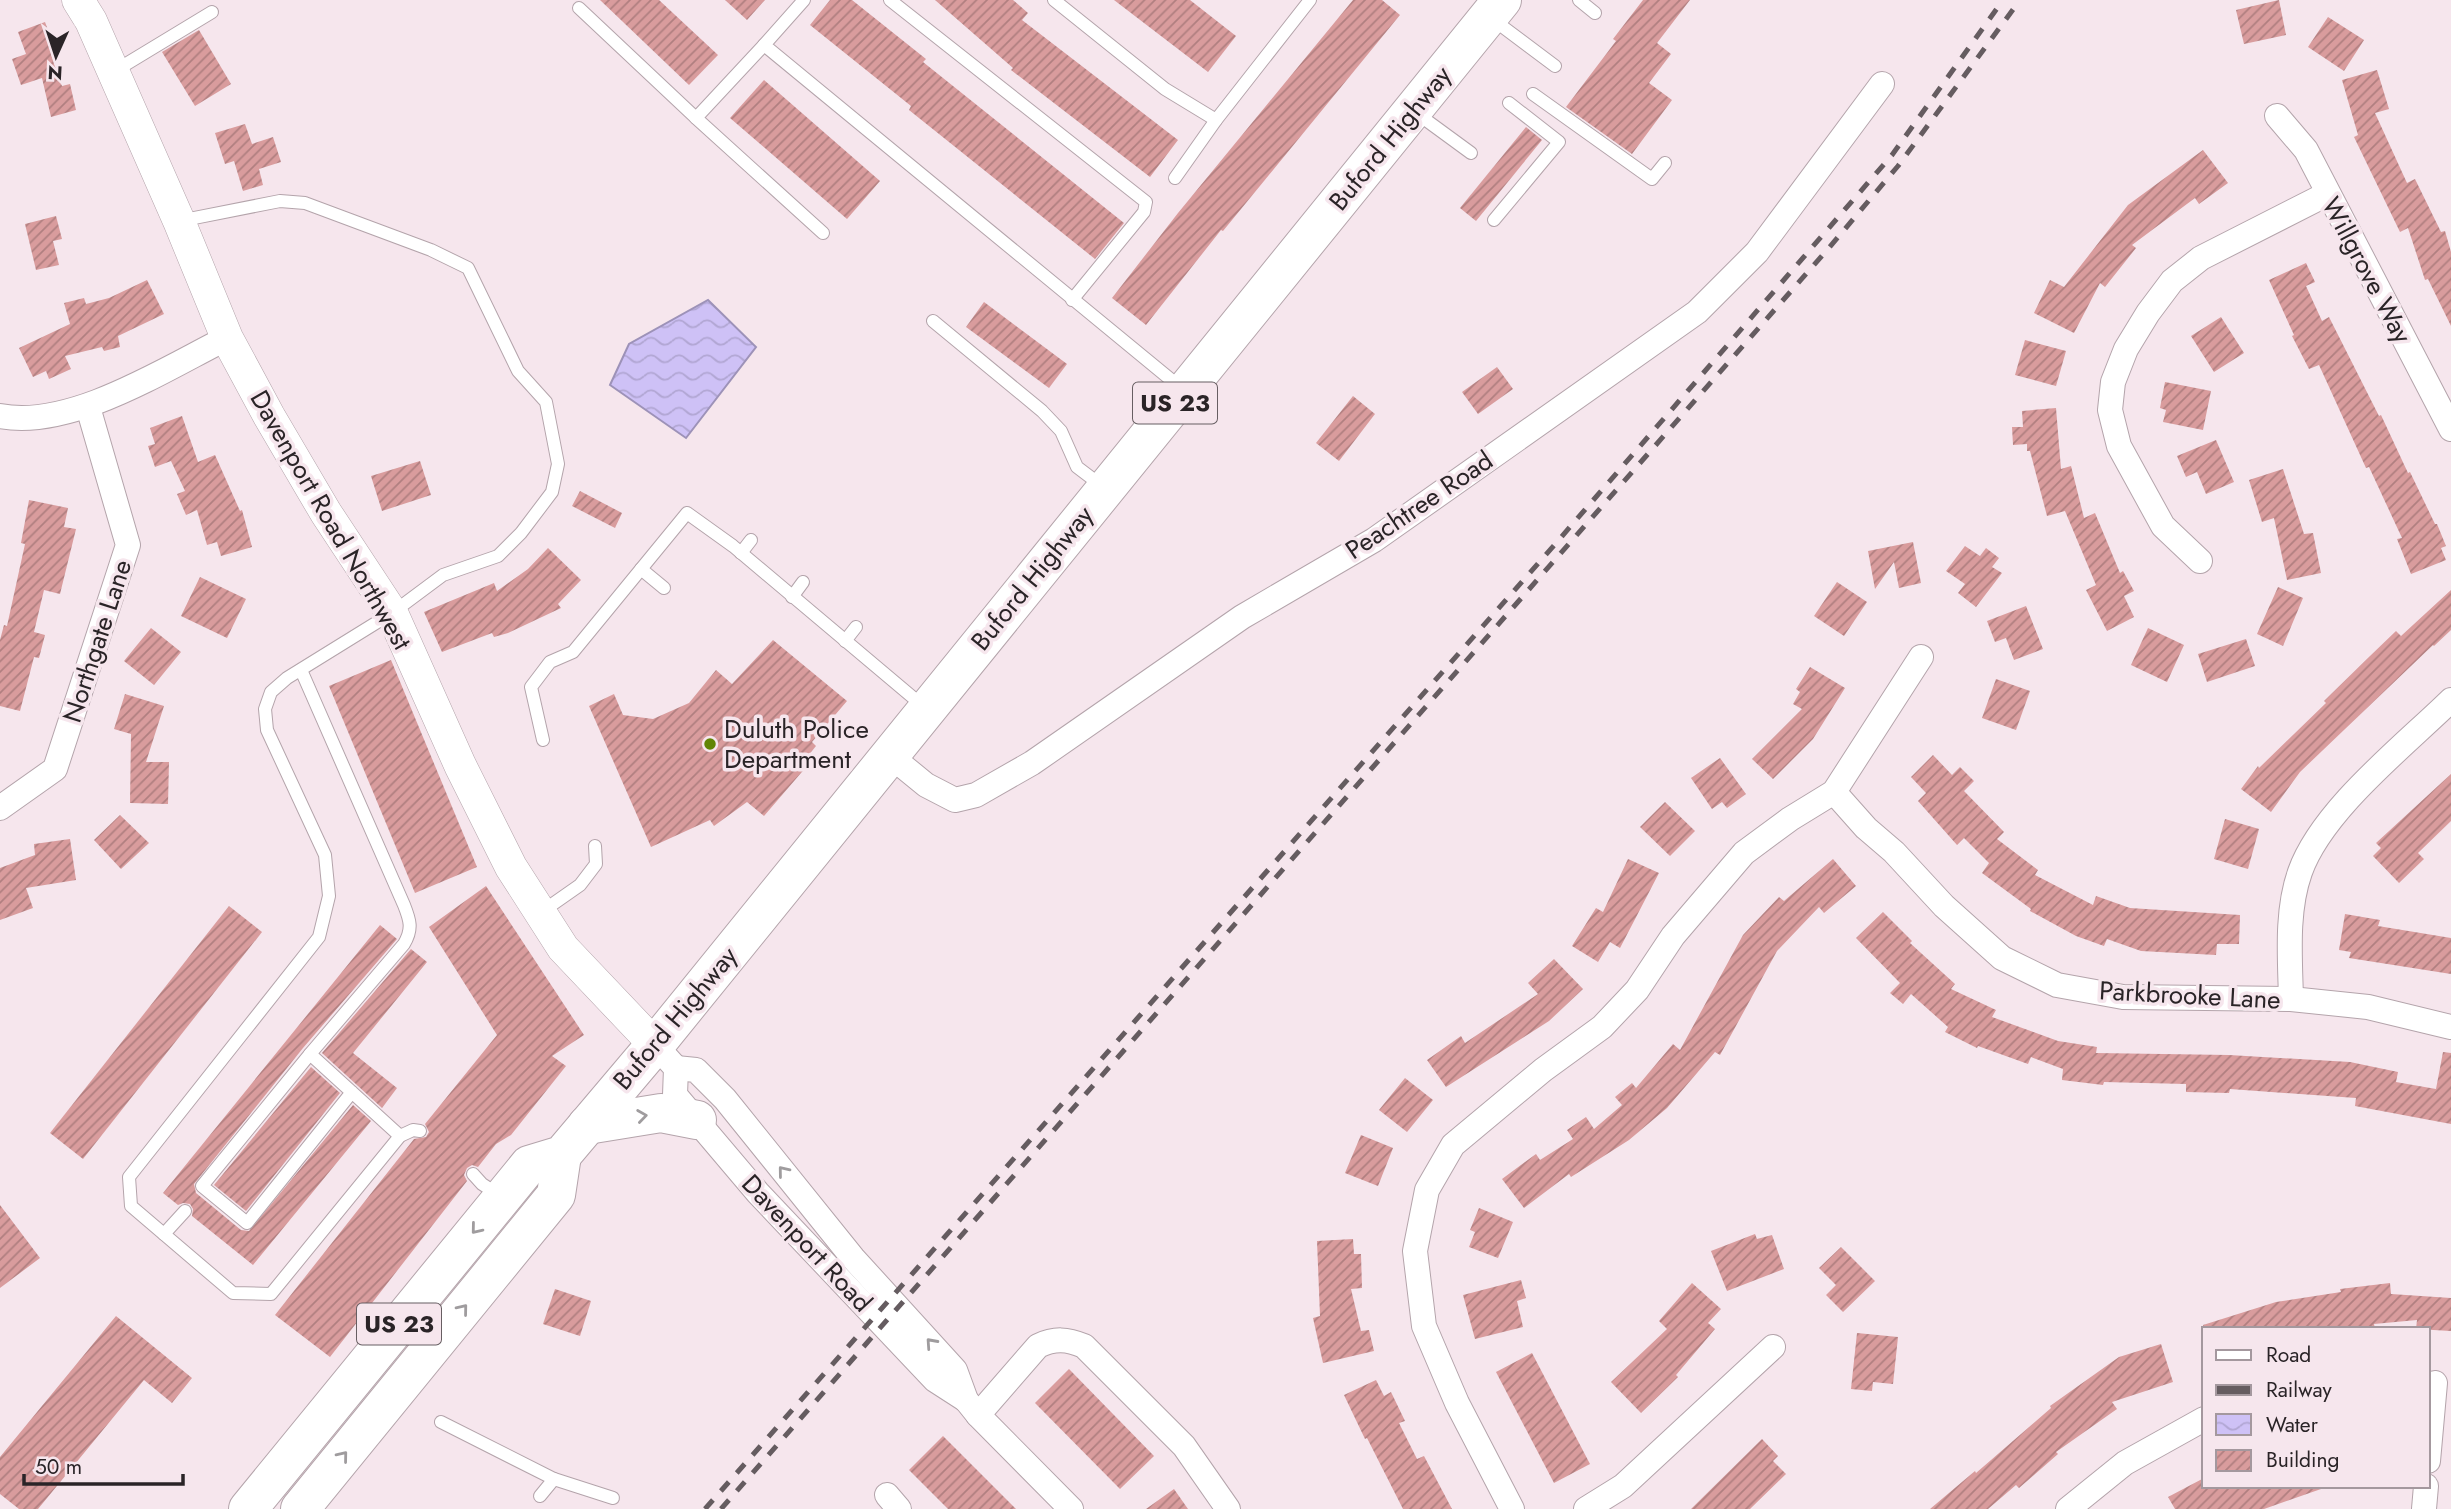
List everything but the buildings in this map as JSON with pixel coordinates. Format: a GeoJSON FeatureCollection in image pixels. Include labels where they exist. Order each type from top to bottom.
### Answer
{"type":"FeatureCollection","features":[{"type":"Feature","properties":{"kind":"main road","name":"Buford Highway"},"geometry":{"type":"LineString","coordinates":[[562,1155],[587,1125],[665,1056],[888,754],[1495,8]]}},
{"type":"Feature","properties":{"kind":"main road"},"geometry":{"type":"LineString","coordinates":[[587,1125],[662,1113],[697,1120]]}},
{"type":"Feature","properties":{"kind":"main road","name":"US 23"},"geometry":{"type":"LineString","coordinates":[[248,1509],[529,1165],[562,1155],[556,1195],[300,1509]]}},
{"type":"Feature","properties":{"kind":"main road"},"geometry":{"type":"LineString","coordinates":[[294,1509],[290,1490],[304,1464],[316,1426]]}},
{"type":"Feature","properties":{"kind":"street","name":"Davenport Road Northwest"},"geometry":{"type":"LineString","coordinates":[[78,0],[91,21],[227,338],[326,513],[392,612],[460,765],[510,867],[563,948],[665,1056]]}},
{"type":"Feature","properties":{"kind":"street","name":"Peachtree Road"},"geometry":{"type":"LineString","coordinates":[[888,754],[926,785],[955,800],[976,795],[1032,763],[1242,617],[1374,540],[1696,312],[1756,252],[1882,84]]}},
{"type":"Feature","properties":{"kind":"street","name":"Willgrove Way"},"geometry":{"type":"LineString","coordinates":[[2277,116],[2306,150],[2451,429]]}},
{"type":"Feature","properties":{"kind":"street"},"geometry":{"type":"LineString","coordinates":[[2200,561],[2162,526],[2119,446],[2110,410],[2113,382],[2126,349],[2172,281],[2201,258],[2327,194]]}},
{"type":"Feature","properties":{"kind":"street"},"geometry":{"type":"LineString","coordinates":[[0,416],[45,416],[88,407],[227,338]]}},
{"type":"Feature","properties":{"kind":"street","name":"Northgate Lane"},"geometry":{"type":"LineString","coordinates":[[0,808],[55,769],[128,545],[88,407]]}},
{"type":"Feature","properties":{"kind":"street"},"geometry":{"type":"LineString","coordinates":[[1512,1509],[1457,1403],[1424,1326],[1415,1251],[1427,1190],[1453,1145],[1543,1070],[1602,1027],[1637,990],[1673,936],[1744,853],[1790,819],[1834,792],[1921,657]]}},
{"type":"Feature","properties":{"kind":"street"},"geometry":{"type":"LineString","coordinates":[[2291,999],[2292,908],[2300,872],[2316,841],[2346,801],[2451,700]]}},
{"type":"Feature","properties":{"kind":"street","name":"Parkbrooke Lane"},"geometry":{"type":"LineString","coordinates":[[1834,792],[1944,906],[2002,958],[2057,985],[2123,997],[2291,999],[2368,1007],[2451,1027]]}},
{"type":"Feature","properties":{"kind":"street","name":"Davenport Road"},"geometry":{"type":"LineString","coordinates":[[665,1056],[676,1096],[758,1193],[935,1380],[972,1408],[1071,1509]]}},
{"type":"Feature","properties":{"kind":"street","name":"Davenport Road"},"geometry":{"type":"LineString","coordinates":[[665,1056],[696,1070],[725,1100],[853,1258],[955,1370],[972,1408]]}},
{"type":"Feature","properties":{"kind":"street"},"geometry":{"type":"LineString","coordinates":[[972,1408],[1038,1346],[1051,1340],[1069,1339],[1084,1346],[1184,1447],[1228,1509]]}},
{"type":"Feature","properties":{"kind":"street"},"geometry":{"type":"LineString","coordinates":[[1586,1509],[1623,1486],[1773,1347]]}},
{"type":"Feature","properties":{"kind":"street"},"geometry":{"type":"LineString","coordinates":[[2430,1445],[2438,1382]]}},
{"type":"Feature","properties":{"kind":"street"},"geometry":{"type":"LineString","coordinates":[[2068,1509],[2125,1463],[2202,1420]]}},
{"type":"Feature","properties":{"kind":"street"},"geometry":{"type":"LineString","coordinates":[[2424,1509],[2426,1488]]}},
{"type":"Feature","properties":{"kind":"lane"},"geometry":{"type":"LineString","coordinates":[[696,118],[804,0]]}},
{"type":"Feature","properties":{"kind":"lane"},"geometry":{"type":"LineString","coordinates":[[890,0],[1146,202],[1144,212],[1072,300]]}},
{"type":"Feature","properties":{"kind":"lane"},"geometry":{"type":"LineString","coordinates":[[1054,0],[1166,89],[1216,120]]}},
{"type":"Feature","properties":{"kind":"lane"},"geometry":{"type":"LineString","coordinates":[[1175,178],[1216,120],[1310,0]]}},
{"type":"Feature","properties":{"kind":"lane"},"geometry":{"type":"LineString","coordinates":[[1579,0],[1595,13]]}},
{"type":"Feature","properties":{"kind":"lane"},"geometry":{"type":"LineString","coordinates":[[579,8],[822,233]]}},
{"type":"Feature","properties":{"kind":"lane"},"geometry":{"type":"LineString","coordinates":[[1495,8],[1555,66]]}},
{"type":"Feature","properties":{"kind":"lane"},"geometry":{"type":"LineString","coordinates":[[112,72],[212,12]]}},
{"type":"Feature","properties":{"kind":"lane"},"geometry":{"type":"LineString","coordinates":[[764,46],[1184,391]]}},
{"type":"Feature","properties":{"kind":"lane"},"geometry":{"type":"LineString","coordinates":[[1533,94],[1652,179],[1665,163]]}},
{"type":"Feature","properties":{"kind":"lane"},"geometry":{"type":"LineString","coordinates":[[1494,220],[1559,142],[1509,103]]}},
{"type":"Feature","properties":{"kind":"lane"},"geometry":{"type":"LineString","coordinates":[[1412,111],[1471,153]]}},
{"type":"Feature","properties":{"kind":"lane"},"geometry":{"type":"LineString","coordinates":[[179,221],[280,201],[305,203],[431,250],[468,268],[518,371],[546,402],[558,464],[552,492],[521,533],[498,556],[443,575],[271,692],[265,709],[267,730],[325,855],[329,895],[319,937],[129,1177],[131,1206],[233,1293],[271,1294],[400,1136],[413,1130],[420,1131]]}},
{"type":"Feature","properties":{"kind":"lane"},"geometry":{"type":"LineString","coordinates":[[933,321],[1042,411],[1061,431],[1077,467],[1105,488]]}},
{"type":"Feature","properties":{"kind":"lane"},"geometry":{"type":"LineString","coordinates":[[694,518],[702,505]]}},
{"type":"Feature","properties":{"kind":"lane"},"geometry":{"type":"LineString","coordinates":[[543,740],[531,687],[550,662],[573,652],[687,513],[741,553],[926,708]]}},
{"type":"Feature","properties":{"kind":"lane"},"geometry":{"type":"LineString","coordinates":[[741,553],[751,540]]}},
{"type":"Feature","properties":{"kind":"lane"},"geometry":{"type":"LineString","coordinates":[[641,569],[664,588]]}},
{"type":"Feature","properties":{"kind":"lane"},"geometry":{"type":"LineString","coordinates":[[792,597],[803,582]]}},
{"type":"Feature","properties":{"kind":"lane"},"geometry":{"type":"LineString","coordinates":[[845,640],[856,626]]}},
{"type":"Feature","properties":{"kind":"lane"},"geometry":{"type":"LineString","coordinates":[[301,670],[404,905],[411,932],[404,944],[202,1186],[247,1223],[352,1092]]}},
{"type":"Feature","properties":{"kind":"lane"},"geometry":{"type":"LineString","coordinates":[[540,913],[579,885],[596,864],[596,846]]}},
{"type":"Feature","properties":{"kind":"lane"},"geometry":{"type":"LineString","coordinates":[[310,1054],[400,1136]]}},
{"type":"Feature","properties":{"kind":"lane"},"geometry":{"type":"LineString","coordinates":[[473,1174],[482,1184],[502,1197]]}},
{"type":"Feature","properties":{"kind":"lane"},"geometry":{"type":"LineString","coordinates":[[164,1234],[185,1211]]}},
{"type":"Feature","properties":{"kind":"lane"},"geometry":{"type":"LineString","coordinates":[[442,1422],[496,1457],[613,1498]]}},
{"type":"Feature","properties":{"kind":"lane"},"geometry":{"type":"LineString","coordinates":[[540,1496],[554,1479]]}},
{"type":"Feature","properties":{"kind":"water"},"geometry":{"type":"Polygon","coordinates":[[[708,300],[756,347],[686,438],[610,385],[629,344],[708,300]]]}},
{"type":"Feature","properties":{"kind":"railway"},"geometry":{"type":"LineString","coordinates":[[705,1509],[1557,542],[1892,155],[2003,0]]}},
{"type":"Feature","properties":{"kind":"railway"},"geometry":{"type":"LineString","coordinates":[[721,1509],[1828,249],[1898,166],[2020,0]]}},
{"type":"Feature","properties":{"kind":"place","name":"Duluth Police Department"},"geometry":{"type":"Point","coordinates":[710,744]}}]}
